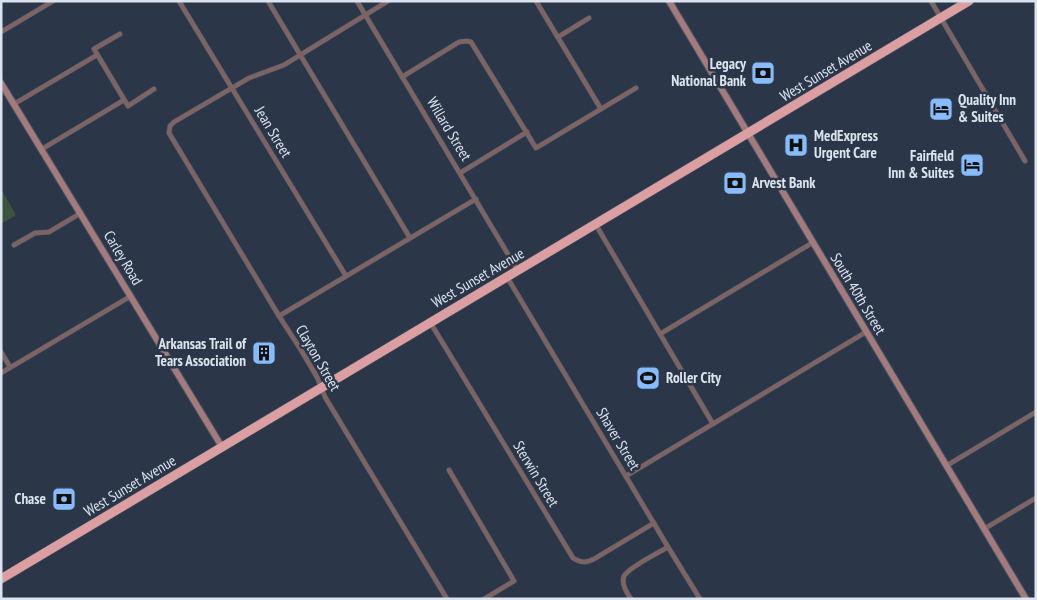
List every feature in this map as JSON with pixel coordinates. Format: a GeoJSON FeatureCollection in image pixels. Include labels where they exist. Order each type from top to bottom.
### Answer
{"type":"FeatureCollection","features":[{"type":"Feature","properties":{"kind":"highway","name":"West Sunset Avenue"},"geometry":{"type":"LineString","coordinates":[[1,579],[969,1]]}},
{"type":"Feature","properties":{"kind":"street"},"geometry":{"type":"LineString","coordinates":[[1,32],[54,1]]}},
{"type":"Feature","properties":{"kind":"street","name":"Jean Street"},"geometry":{"type":"LineString","coordinates":[[179,1],[346,276]]}},
{"type":"Feature","properties":{"kind":"street"},"geometry":{"type":"LineString","coordinates":[[268,1],[410,238]]}},
{"type":"Feature","properties":{"kind":"street","name":"Willard Street"},"geometry":{"type":"LineString","coordinates":[[357,1],[518,271]]}},
{"type":"Feature","properties":{"kind":"street"},"geometry":{"type":"LineString","coordinates":[[231,88],[257,74],[284,65],[388,1]]}},
{"type":"Feature","properties":{"kind":"street"},"geometry":{"type":"LineString","coordinates":[[536,1],[601,109]]}},
{"type":"Feature","properties":{"kind":"street","name":"South 40th Street"},"geometry":{"type":"LineString","coordinates":[[668,1],[1026,599]]}},
{"type":"Feature","properties":{"kind":"street"},"geometry":{"type":"LineString","coordinates":[[931,1],[1024,161]]}},
{"type":"Feature","properties":{"kind":"street"},"geometry":{"type":"LineString","coordinates":[[558,37],[589,18]]}},
{"type":"Feature","properties":{"kind":"street"},"geometry":{"type":"LineString","coordinates":[[120,34],[94,49],[124,100],[128,106],[154,90]]}},
{"type":"Feature","properties":{"kind":"street"},"geometry":{"type":"LineString","coordinates":[[402,77],[459,42],[468,41],[474,45],[536,148],[636,88]]}},
{"type":"Feature","properties":{"kind":"street"},"geometry":{"type":"LineString","coordinates":[[14,104],[97,55]]}},
{"type":"Feature","properties":{"kind":"street","name":"Carley Road"},"geometry":{"type":"LineString","coordinates":[[1,83],[222,447]]}},
{"type":"Feature","properties":{"kind":"street","name":"Clayton Street"},"geometry":{"type":"LineString","coordinates":[[231,88],[174,122],[169,129],[171,136],[301,350],[317,377],[325,397],[447,599]]}},
{"type":"Feature","properties":{"kind":"street"},"geometry":{"type":"LineString","coordinates":[[42,149],[124,100]]}},
{"type":"Feature","properties":{"kind":"street"},"geometry":{"type":"LineString","coordinates":[[460,173],[527,132]]}},
{"type":"Feature","properties":{"kind":"street"},"geometry":{"type":"LineString","coordinates":[[279,316],[476,199]]}},
{"type":"Feature","properties":{"kind":"street"},"geometry":{"type":"LineString","coordinates":[[14,245],[34,233],[49,232],[81,213]]}},
{"type":"Feature","properties":{"kind":"street"},"geometry":{"type":"LineString","coordinates":[[596,225],[714,424]]}},
{"type":"Feature","properties":{"kind":"street"},"geometry":{"type":"LineString","coordinates":[[660,334],[812,242]]}},
{"type":"Feature","properties":{"kind":"street","name":"Shaver Street"},"geometry":{"type":"LineString","coordinates":[[507,278],[700,599]]}},
{"type":"Feature","properties":{"kind":"street"},"geometry":{"type":"LineString","coordinates":[[1,373],[131,296]]}},
{"type":"Feature","properties":{"kind":"street","name":"Sterwin Street"},"geometry":{"type":"LineString","coordinates":[[430,322],[573,558],[579,562],[587,562],[594,559],[654,523]]}},
{"type":"Feature","properties":{"kind":"street"},"geometry":{"type":"LineString","coordinates":[[626,476],[866,332]]}},
{"type":"Feature","properties":{"kind":"street"},"geometry":{"type":"LineString","coordinates":[[1,352],[10,367]]}},
{"type":"Feature","properties":{"kind":"street"},"geometry":{"type":"LineString","coordinates":[[946,466],[1036,412]]}},
{"type":"Feature","properties":{"kind":"street"},"geometry":{"type":"LineString","coordinates":[[449,470],[514,581],[484,599]]}},
{"type":"Feature","properties":{"kind":"street"},"geometry":{"type":"LineString","coordinates":[[984,529],[1036,498]]}},
{"type":"Feature","properties":{"kind":"street"},"geometry":{"type":"LineString","coordinates":[[631,599],[624,583],[624,576],[630,570],[668,547]]}},
{"type":"Feature","properties":{"kind":"green space"},"geometry":{"type":"Polygon","coordinates":[[[1,189],[16,215],[1,224],[1,189]]]}},
{"type":"Feature","properties":{"kind":"place","name":"Legacy National Bank"},"geometry":{"type":"Point","coordinates":[763,73]}},
{"type":"Feature","properties":{"kind":"place","name":"Quality Inn & Suites"},"geometry":{"type":"Point","coordinates":[941,109]}},
{"type":"Feature","properties":{"kind":"place","name":"MedExpress Urgent Care"},"geometry":{"type":"Point","coordinates":[796,145]}},
{"type":"Feature","properties":{"kind":"place","name":"Fairfield Inn & Suites"},"geometry":{"type":"Point","coordinates":[972,165]}},
{"type":"Feature","properties":{"kind":"place","name":"Arvest Bank"},"geometry":{"type":"Point","coordinates":[735,183]}},
{"type":"Feature","properties":{"kind":"place","name":"Arkansas Trail of Tears Association"},"geometry":{"type":"Point","coordinates":[264,353]}},
{"type":"Feature","properties":{"kind":"place","name":"Roller City"},"geometry":{"type":"Point","coordinates":[648,378]}},
{"type":"Feature","properties":{"kind":"place","name":"Chase"},"geometry":{"type":"Point","coordinates":[64,499]}}]}
